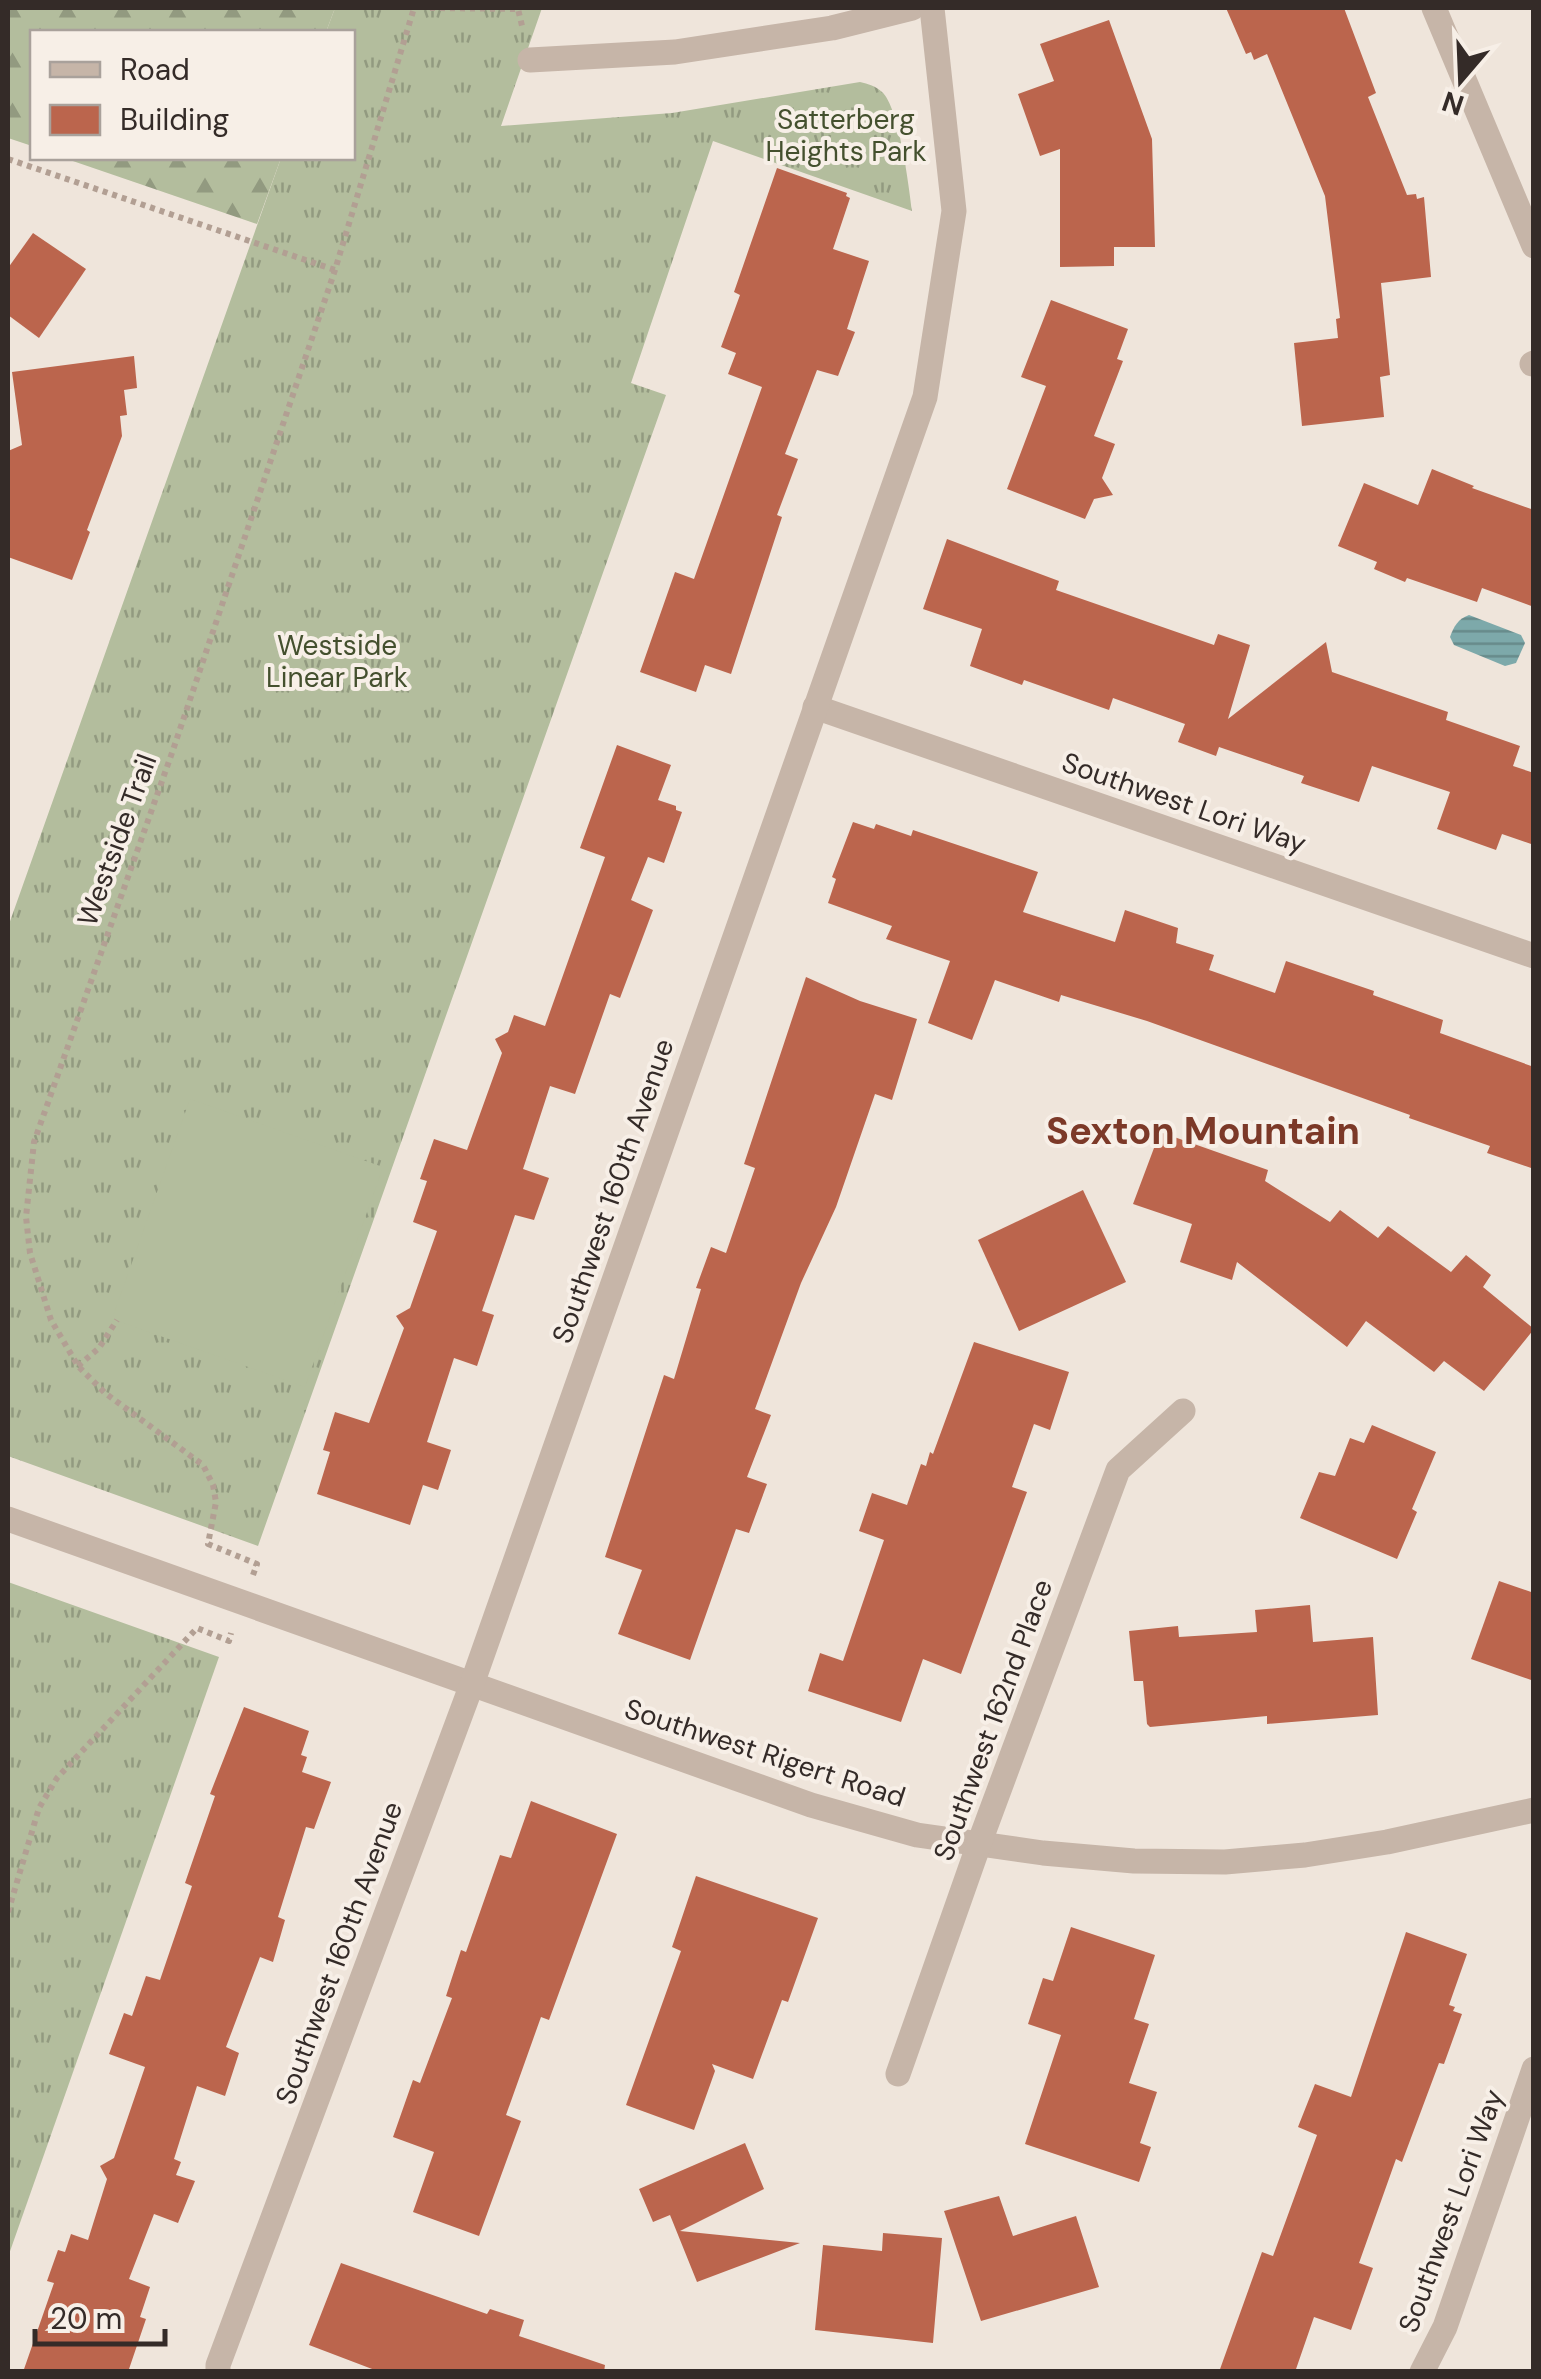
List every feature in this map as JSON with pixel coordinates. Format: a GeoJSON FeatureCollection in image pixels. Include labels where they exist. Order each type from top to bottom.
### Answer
{"type":"FeatureCollection","features":[{"type":"Feature","properties":{"kind":"street"},"geometry":{"type":"LineString","coordinates":[[530,60],[675,52],[832,28],[912,8]]}},
{"type":"Feature","properties":{"kind":"street","name":"Southwest 160th Avenue"},"geometry":{"type":"LineString","coordinates":[[218,2372],[224,2346],[472,1684],[924,397],[954,210],[932,8]]}},
{"type":"Feature","properties":{"kind":"street"},"geometry":{"type":"LineString","coordinates":[[1434,8],[1534,246]]}},
{"type":"Feature","properties":{"kind":"street","name":"Southwest Lori Way"},"geometry":{"type":"LineString","coordinates":[[815,707],[1534,956]]}},
{"type":"Feature","properties":{"kind":"street","name":"Southwest 162nd Place"},"geometry":{"type":"LineString","coordinates":[[898,2074],[978,1844],[1118,1470],[1184,1411]]}},
{"type":"Feature","properties":{"kind":"street","name":"Southwest Rigert Road"},"geometry":{"type":"LineString","coordinates":[[8,1518],[811,1805],[916,1835],[1134,1861],[1225,1862],[1387,1842],[1534,1810]]}},
{"type":"Feature","properties":{"kind":"street","name":"Southwest Lori Way"},"geometry":{"type":"LineString","coordinates":[[1422,2372],[1445,2327],[1534,2069]]}},
{"type":"Feature","properties":{"kind":"path","name":"Westside Trail"},"geometry":{"type":"LineString","coordinates":[[243,1602],[257,1564],[208,1544],[216,1502],[214,1485],[202,1465],[104,1393],[78,1366],[51,1320],[30,1252],[26,1217],[34,1142],[173,750],[335,270],[414,8]]}},
{"type":"Feature","properties":{"kind":"path"},"geometry":{"type":"LineString","coordinates":[[430,8],[518,9],[530,60]]}},
{"type":"Feature","properties":{"kind":"path"},"geometry":{"type":"LineString","coordinates":[[8,159],[335,270]]}},
{"type":"Feature","properties":{"kind":"path"},"geometry":{"type":"LineString","coordinates":[[78,1366],[98,1348],[117,1320]]}},
{"type":"Feature","properties":{"kind":"path"},"geometry":{"type":"LineString","coordinates":[[8,1912],[38,1808],[58,1778],[197,1628],[229,1640],[243,1602]]}},
{"type":"Feature","properties":{"kind":"green space"},"geometry":{"type":"Polygon","coordinates":[[[8,8],[335,8],[327,30],[30,30],[30,145],[8,138],[8,8]]]}},
{"type":"Feature","properties":{"kind":"green space","name":"Westside Linear Park"},"geometry":{"type":"Polygon","coordinates":[[[335,8],[542,8],[501,126],[672,113],[860,82],[869,84],[882,92],[893,113],[912,211],[713,141],[631,383],[666,395],[258,1546],[8,1456],[8,927],[280,160],[355,160],[355,30],[327,30],[335,8]]]}},
{"type":"Feature","properties":{"kind":"green space"},"geometry":{"type":"Polygon","coordinates":[[[70,160],[280,160],[257,224],[70,160]]]}},
{"type":"Feature","properties":{"kind":"green space"},"geometry":{"type":"Polygon","coordinates":[[[190,1099],[383,1167],[305,1387],[112,1319],[190,1099]]]}},
{"type":"Feature","properties":{"kind":"green space"},"geometry":{"type":"Polygon","coordinates":[[[8,1582],[219,1657],[8,2257],[8,1582]]]}},
{"type":"Feature","properties":{"kind":"water"},"geometry":{"type":"Polygon","coordinates":[[[1469,615],[1521,635],[1525,643],[1516,663],[1505,666],[1454,645],[1450,637],[1453,629],[1469,615]]]}},
{"type":"Feature","properties":{"kind":"building"},"geometry":{"type":"Polygon","coordinates":[[[1226,8],[1344,8],[1376,93],[1368,97],[1407,195],[1424,197],[1431,277],[1381,283],[1390,375],[1380,377],[1384,417],[1302,426],[1294,343],[1338,338],[1336,319],[1340,318],[1325,196],[1267,54],[1254,60],[1251,52],[1246,54],[1226,8]]]}},
{"type":"Feature","properties":{"kind":"building"},"geometry":{"type":"Polygon","coordinates":[[[1109,20],[1152,139],[1155,247],[1114,247],[1114,266],[1060,267],[1060,149],[1040,156],[1018,94],[1054,81],[1040,44],[1109,20]]]}},
{"type":"Feature","properties":{"kind":"building"},"geometry":{"type":"Polygon","coordinates":[[[777,168],[847,193],[850,198],[833,249],[869,261],[847,329],[855,332],[838,376],[817,370],[785,454],[798,459],[777,515],[782,517],[731,674],[705,665],[696,692],[640,672],[675,572],[694,579],[762,387],[728,374],[736,353],[721,347],[740,295],[734,292],[777,168]]]}},
{"type":"Feature","properties":{"kind":"building"},"geometry":{"type":"Polygon","coordinates":[[[33,233],[86,269],[39,338],[8,315],[8,268],[33,233]]]}},
{"type":"Feature","properties":{"kind":"building"},"geometry":{"type":"Polygon","coordinates":[[[1051,300],[1128,329],[1117,359],[1123,361],[1094,436],[1115,444],[1102,478],[1113,495],[1094,499],[1085,519],[1007,489],[1046,386],[1021,377],[1051,300]]]}},
{"type":"Feature","properties":{"kind":"building"},"geometry":{"type":"Polygon","coordinates":[[[134,356],[137,388],[124,390],[127,415],[120,416],[122,436],[72,580],[8,557],[8,451],[22,445],[12,372],[134,356]]]}},
{"type":"Feature","properties":{"kind":"building"},"geometry":{"type":"Polygon","coordinates":[[[1432,469],[1534,510],[1534,607],[1482,588],[1477,602],[1407,578],[1405,582],[1374,569],[1377,562],[1338,546],[1364,483],[1418,505],[1432,469]]]}},
{"type":"Feature","properties":{"kind":"building"},"geometry":{"type":"Polygon","coordinates":[[[947,539],[1059,581],[1056,590],[1214,645],[1218,634],[1250,645],[1228,719],[1326,642],[1332,672],[1448,712],[1446,720],[1520,746],[1513,766],[1534,773],[1534,845],[1502,834],[1496,850],[1437,829],[1450,792],[1372,766],[1359,802],[1301,783],[1304,776],[1219,747],[1216,756],[1178,742],[1185,724],[1113,698],[1109,710],[970,666],[982,629],[923,609],[947,539]]]}},
{"type":"Feature","properties":{"kind":"building"},"geometry":{"type":"Polygon","coordinates":[[[617,745],[671,765],[658,800],[682,812],[664,863],[648,857],[631,900],[653,910],[620,998],[610,994],[575,1094],[550,1086],[523,1169],[549,1178],[534,1220],[515,1215],[482,1311],[494,1315],[477,1366],[454,1358],[427,1442],[451,1450],[438,1490],[423,1485],[410,1525],[317,1494],[330,1452],[323,1450],[335,1412],[369,1423],[404,1328],[396,1316],[410,1308],[437,1231],[413,1222],[427,1181],[420,1179],[434,1139],[467,1150],[502,1053],[495,1039],[508,1032],[514,1015],[545,1026],[605,857],[580,848],[617,745]]]}},
{"type":"Feature","properties":{"kind":"building"},"geometry":{"type":"Polygon","coordinates":[[[853,822],[874,829],[876,824],[911,836],[913,830],[1038,872],[1023,912],[1115,942],[1125,910],[1178,928],[1176,943],[1214,955],[1209,970],[1275,993],[1286,961],[1443,1020],[1440,1033],[1534,1067],[1534,1169],[1487,1153],[1490,1146],[1409,1118],[1410,1115],[1147,1021],[1061,995],[1059,1002],[995,980],[972,1040],[928,1023],[950,961],[886,939],[892,926],[828,903],[836,879],[832,877],[853,822]]]}},
{"type":"Feature","properties":{"kind":"building"},"geometry":{"type":"Polygon","coordinates":[[[806,977],[860,1001],[917,1019],[892,1100],[875,1094],[836,1207],[801,1283],[755,1409],[771,1415],[747,1477],[767,1484],[749,1533],[736,1529],[690,1660],[618,1634],[642,1570],[605,1557],[664,1375],[674,1379],[701,1289],[696,1288],[711,1247],[726,1253],[755,1168],[744,1164],[806,977]]]}},
{"type":"Feature","properties":{"kind":"building"},"geometry":{"type":"Polygon","coordinates":[[[1160,1132],[1268,1170],[1265,1181],[1330,1222],[1340,1210],[1378,1238],[1388,1226],[1451,1272],[1466,1255],[1491,1275],[1483,1287],[1534,1329],[1484,1391],[1444,1361],[1434,1372],[1366,1321],[1347,1347],[1237,1262],[1232,1280],[1180,1262],[1192,1224],[1133,1204],[1160,1132]]]}},
{"type":"Feature","properties":{"kind":"building"},"geometry":{"type":"Polygon","coordinates":[[[1083,1190],[1126,1282],[1019,1331],[978,1240],[1083,1190]]]}},
{"type":"Feature","properties":{"kind":"building"},"geometry":{"type":"Polygon","coordinates":[[[974,1342],[1069,1372],[1050,1430],[1034,1424],[1012,1487],[1027,1492],[961,1674],[923,1659],[901,1722],[808,1691],[820,1653],[843,1661],[884,1540],[859,1531],[872,1493],[907,1505],[921,1464],[926,1466],[930,1452],[933,1454],[974,1342]]]}},
{"type":"Feature","properties":{"kind":"building"},"geometry":{"type":"Polygon","coordinates":[[[1372,1425],[1436,1452],[1412,1509],[1417,1512],[1397,1559],[1300,1518],[1319,1472],[1335,1476],[1350,1438],[1364,1443],[1372,1425]]]}},
{"type":"Feature","properties":{"kind":"building"},"geometry":{"type":"Polygon","coordinates":[[[1499,1581],[1534,1593],[1534,1681],[1471,1659],[1499,1581]]]}},
{"type":"Feature","properties":{"kind":"building"},"geometry":{"type":"Polygon","coordinates":[[[1310,1605],[1313,1642],[1373,1637],[1378,1715],[1267,1724],[1267,1716],[1150,1727],[1147,1724],[1143,1681],[1134,1681],[1129,1631],[1178,1626],[1179,1637],[1257,1632],[1255,1610],[1310,1605]]]}},
{"type":"Feature","properties":{"kind":"building"},"geometry":{"type":"Polygon","coordinates":[[[244,1707],[309,1731],[301,1755],[307,1757],[302,1772],[331,1782],[314,1829],[306,1827],[278,1917],[285,1920],[273,1962],[260,1957],[226,2047],[239,2053],[225,2096],[197,2086],[174,2159],[181,2162],[176,2175],[195,2181],[178,2223],[154,2214],[129,2279],[150,2287],[140,2317],[146,2319],[128,2372],[23,2372],[54,2283],[47,2281],[58,2250],[65,2252],[71,2234],[88,2240],[107,2179],[100,2166],[114,2158],[145,2067],[109,2054],[124,2013],[132,2016],[146,1976],[160,1980],[192,1886],[185,1883],[215,1796],[210,1794],[244,1707]]]}},
{"type":"Feature","properties":{"kind":"building"},"geometry":{"type":"Polygon","coordinates":[[[531,1801],[617,1834],[549,2020],[541,2017],[506,2115],[521,2121],[479,2236],[413,2212],[434,2152],[393,2137],[413,2080],[420,2083],[452,1998],[446,1996],[461,1950],[466,1952],[500,1855],[511,1858],[531,1801]]]}},
{"type":"Feature","properties":{"kind":"building"},"geometry":{"type":"Polygon","coordinates":[[[696,1876],[818,1918],[788,2002],[782,2000],[753,2079],[712,2064],[715,2071],[694,2130],[626,2105],[681,1951],[672,1947],[696,1876]]]}},
{"type":"Feature","properties":{"kind":"building"},"geometry":{"type":"Polygon","coordinates":[[[1071,1927],[1155,1955],[1134,2019],[1149,2024],[1129,2083],[1157,2092],[1140,2143],[1151,2147],[1139,2182],[1025,2144],[1061,2035],[1028,2024],[1043,1978],[1053,1981],[1071,1927]]]}},
{"type":"Feature","properties":{"kind":"building"},"geometry":{"type":"Polygon","coordinates":[[[1406,1932],[1467,1954],[1449,2005],[1462,2014],[1402,2162],[1396,2159],[1359,2263],[1373,2268],[1351,2330],[1314,2317],[1295,2372],[1219,2372],[1262,2252],[1273,2256],[1317,2135],[1298,2127],[1315,2084],[1351,2097],[1406,1932]]]}},
{"type":"Feature","properties":{"kind":"building"},"geometry":{"type":"Polygon","coordinates":[[[745,2143],[764,2189],[680,2231],[800,2243],[697,2282],[670,2215],[653,2222],[639,2189],[745,2143]]]}},
{"type":"Feature","properties":{"kind":"building"},"geometry":{"type":"Polygon","coordinates":[[[999,2196],[1013,2236],[1076,2216],[1099,2287],[981,2321],[944,2211],[999,2196]]]}},
{"type":"Feature","properties":{"kind":"building"},"geometry":{"type":"Polygon","coordinates":[[[883,2233],[942,2238],[933,2343],[815,2330],[823,2245],[882,2251],[883,2233]]]}},
{"type":"Feature","properties":{"kind":"building"},"geometry":{"type":"Polygon","coordinates":[[[341,2263],[487,2314],[490,2309],[524,2320],[519,2336],[605,2365],[604,2372],[380,2372],[309,2345],[341,2263]]]}},
{"type":"Feature","properties":{"kind":"district","name":"Sexton Mountain"},"geometry":{"type":"Point","coordinates":[1203,1131]}},
{"type":"Feature","properties":{"kind":"park label","name":"Satterberg Heights Park"},"geometry":{"type":"Point","coordinates":[846,135]}}]}
